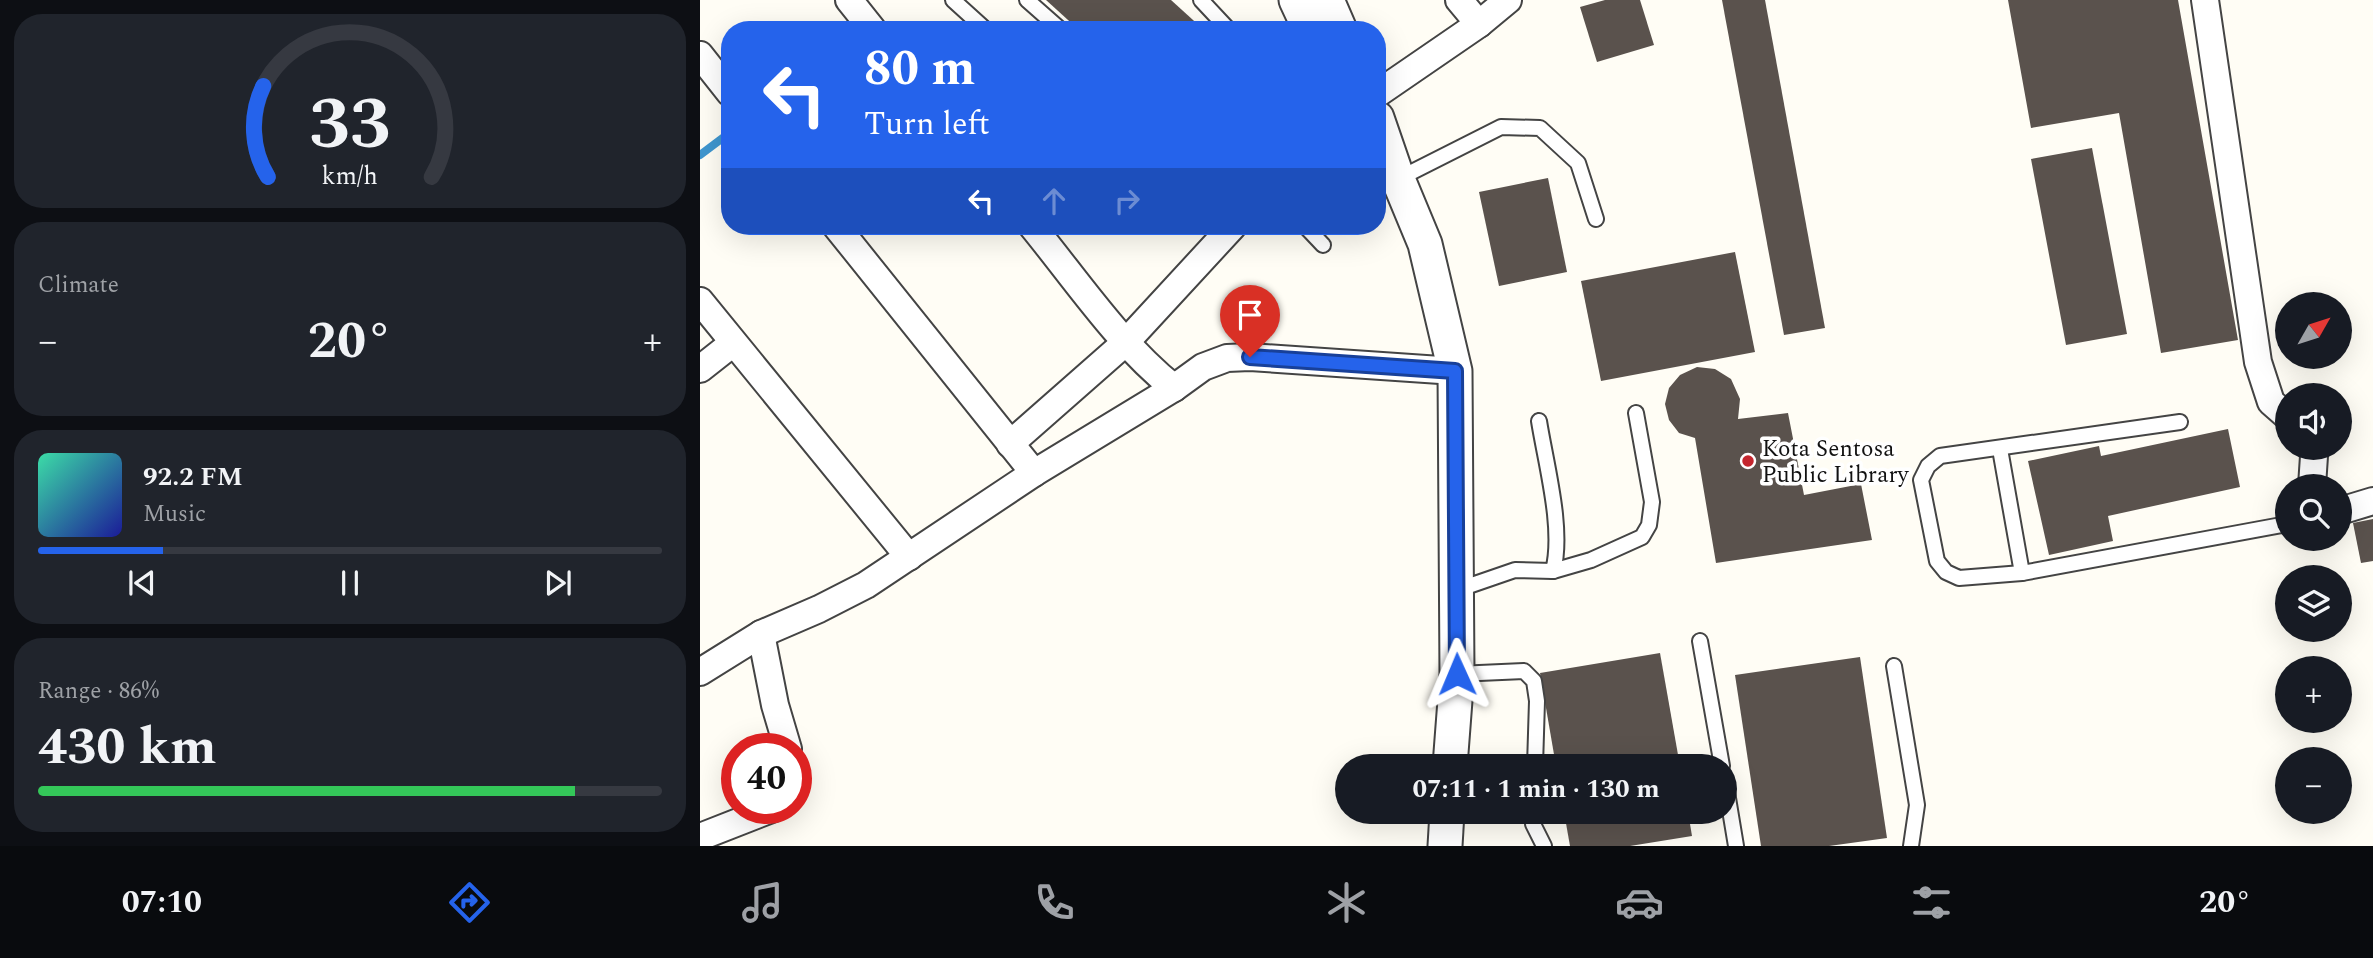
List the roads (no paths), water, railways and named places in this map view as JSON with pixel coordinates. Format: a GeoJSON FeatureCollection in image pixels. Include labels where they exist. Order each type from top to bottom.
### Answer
{"type":"FeatureCollection","features":[{"type":"Feature","properties":{"kind":"street"},"geometry":{"type":"LineString","coordinates":[[849,0],[866,21]]}},
{"type":"Feature","properties":{"kind":"street"},"geometry":{"type":"LineString","coordinates":[[1296,0],[1306,21]]}},
{"type":"Feature","properties":{"kind":"street"},"geometry":{"type":"LineString","coordinates":[[1327,0],[1336,21]]}},
{"type":"Feature","properties":{"kind":"street"},"geometry":{"type":"LineString","coordinates":[[1460,0],[1479,24]]}},
{"type":"Feature","properties":{"kind":"street"},"geometry":{"type":"LineString","coordinates":[[1386,88],[1479,24],[1508,0]]}},
{"type":"Feature","properties":{"kind":"street"},"geometry":{"type":"LineString","coordinates":[[2205,0],[2258,362],[2271,402],[2275,406]]}},
{"type":"Feature","properties":{"kind":"street"},"geometry":{"type":"LineString","coordinates":[[700,55],[721,82]]}},
{"type":"Feature","properties":{"kind":"street"},"geometry":{"type":"LineString","coordinates":[[1386,144],[1424,244],[1455,371],[1457,674],[1451,754]]}},
{"type":"Feature","properties":{"kind":"street"},"geometry":{"type":"LineString","coordinates":[[1386,163],[1398,179]]}},
{"type":"Feature","properties":{"kind":"street"},"geometry":{"type":"LineString","coordinates":[[843,235],[1034,474]]}},
{"type":"Feature","properties":{"kind":"street"},"geometry":{"type":"LineString","coordinates":[[1039,235],[1126,342],[1148,366],[1174,388]]}},
{"type":"Feature","properties":{"kind":"street"},"geometry":{"type":"LineString","coordinates":[[1010,444],[1126,342],[1217,235]]}},
{"type":"Feature","properties":{"kind":"street"},"geometry":{"type":"LineString","coordinates":[[700,301],[909,556]]}},
{"type":"Feature","properties":{"kind":"street"},"geometry":{"type":"LineString","coordinates":[[700,369],[733,343]]}},
{"type":"Feature","properties":{"kind":"street"},"geometry":{"type":"LineString","coordinates":[[700,672],[761,634],[854,591],[1203,368],[1227,358],[1250,357],[1455,371]]}},
{"type":"Feature","properties":{"kind":"street"},"geometry":{"type":"LineString","coordinates":[[2352,507],[2373,501]]}},
{"type":"Feature","properties":{"kind":"street"},"geometry":{"type":"LineString","coordinates":[[761,634],[783,733]]}},
{"type":"Feature","properties":{"kind":"street"},"geometry":{"type":"LineString","coordinates":[[700,837],[733,824]]}},
{"type":"Feature","properties":{"kind":"street"},"geometry":{"type":"LineString","coordinates":[[1445,846],[1446,824]]}},
{"type":"Feature","properties":{"kind":"lane"},"geometry":{"type":"LineString","coordinates":[[953,0],[976,21]]}},
{"type":"Feature","properties":{"kind":"lane"},"geometry":{"type":"LineString","coordinates":[[1027,0],[1050,21]]}},
{"type":"Feature","properties":{"kind":"lane"},"geometry":{"type":"LineString","coordinates":[[1201,0],[1221,21]]}},
{"type":"Feature","properties":{"kind":"lane"},"geometry":{"type":"LineString","coordinates":[[1398,179],[1501,127],[1540,128],[1578,163],[1596,219]]}},
{"type":"Feature","properties":{"kind":"lane"},"geometry":{"type":"LineString","coordinates":[[1314,235],[1323,245]]}},
{"type":"Feature","properties":{"kind":"lane"},"geometry":{"type":"LineString","coordinates":[[1455,590],[1515,570],[1553,571],[1591,560],[1642,537],[1649,525],[1652,502],[1636,414]]}},
{"type":"Feature","properties":{"kind":"lane"},"geometry":{"type":"LineString","coordinates":[[1539,421],[1558,552],[1553,571]]}},
{"type":"Feature","properties":{"kind":"lane"},"geometry":{"type":"LineString","coordinates":[[2180,422],[1940,456],[1928,466],[1921,480],[1937,561],[1946,572],[1959,578],[2022,573],[2275,526]]}},
{"type":"Feature","properties":{"kind":"lane"},"geometry":{"type":"LineString","coordinates":[[2000,449],[2022,573]]}},
{"type":"Feature","properties":{"kind":"lane"},"geometry":{"type":"LineString","coordinates":[[1700,641],[1720,754]]}},
{"type":"Feature","properties":{"kind":"lane"},"geometry":{"type":"LineString","coordinates":[[1894,666],[1917,805],[1911,846]]}},
{"type":"Feature","properties":{"kind":"lane"},"geometry":{"type":"LineString","coordinates":[[1457,674],[1524,671],[1534,681],[1537,701],[1535,754]]}},
{"type":"Feature","properties":{"kind":"lane"},"geometry":{"type":"LineString","coordinates":[[1533,824],[1544,846]]}},
{"type":"Feature","properties":{"kind":"lane"},"geometry":{"type":"LineString","coordinates":[[1732,824],[1736,846]]}},
{"type":"Feature","properties":{"kind":"waterway"},"geometry":{"type":"LineString","coordinates":[[700,155],[721,139]]}},
{"type":"Feature","properties":{"kind":"place","name":"Kota Sentosa Public Library"},"geometry":{"type":"Point","coordinates":[1748,461]}}]}
